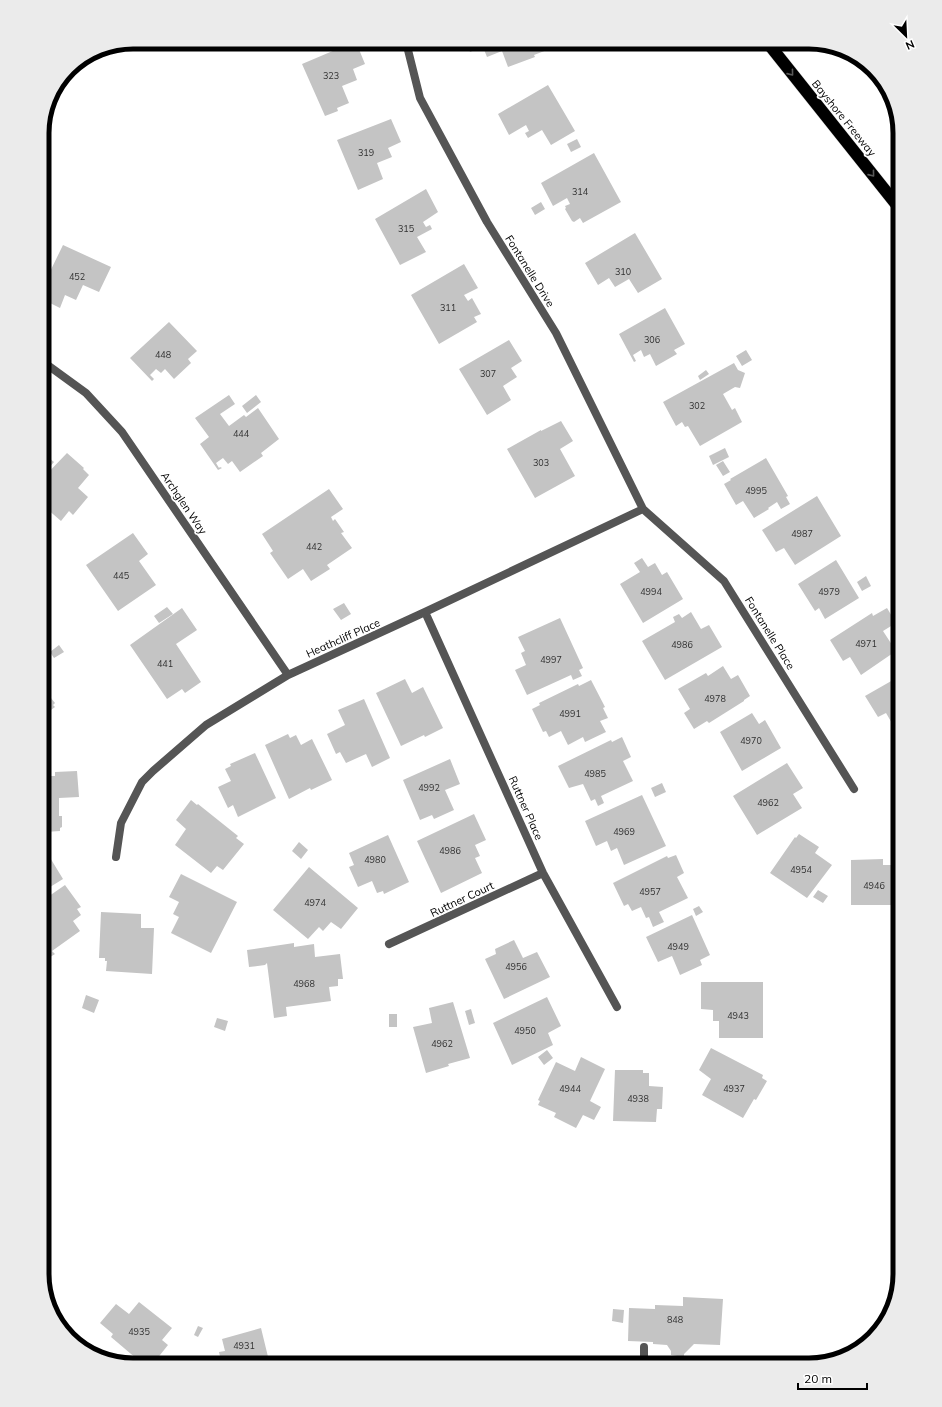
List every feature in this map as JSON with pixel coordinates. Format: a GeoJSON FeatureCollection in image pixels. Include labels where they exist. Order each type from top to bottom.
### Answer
{"type":"FeatureCollection","features":[{"type":"Feature","properties":{"kind":"highway","name":"Bayshore Freeway"},"geometry":{"type":"LineString","coordinates":[[773,49],[893,200]]}},
{"type":"Feature","properties":{"kind":"street","name":"Fontanelle Drive"},"geometry":{"type":"LineString","coordinates":[[408,49],[420,98],[487,222],[556,333],[643,509]]}},
{"type":"Feature","properties":{"kind":"street","name":"Archglen Way"},"geometry":{"type":"LineString","coordinates":[[49,366],[86,393],[122,432],[288,675]]}},
{"type":"Feature","properties":{"kind":"street","name":"Heathcliff Place"},"geometry":{"type":"LineString","coordinates":[[116,857],[121,823],[142,782],[206,725],[288,675],[643,509]]}},
{"type":"Feature","properties":{"kind":"street","name":"Fontanelle Place"},"geometry":{"type":"LineString","coordinates":[[643,509],[724,581],[854,789]]}},
{"type":"Feature","properties":{"kind":"street","name":"Ruttner Place"},"geometry":{"type":"LineString","coordinates":[[425,612],[543,874],[617,1007]]}},
{"type":"Feature","properties":{"kind":"street","name":"Ruttner Court"},"geometry":{"type":"LineString","coordinates":[[389,944],[543,874]]}},
{"type":"Feature","properties":{"kind":"street"},"geometry":{"type":"LineString","coordinates":[[644,1347],[644,1358]]}},
{"type":"Feature","properties":{"kind":"building"},"geometry":{"type":"Polygon","coordinates":[[[337,49],[359,49],[365,64],[353,69],[357,80],[342,86],[349,103],[337,108],[338,111],[325,116],[302,64],[337,49]]]}},
{"type":"Feature","properties":{"kind":"building"},"geometry":{"type":"Polygon","coordinates":[[[469,49],[478,49],[470,52],[469,49]]]}},
{"type":"Feature","properties":{"kind":"building"},"geometry":{"type":"Polygon","coordinates":[[[484,49],[547,50],[534,55],[535,57],[508,67],[502,51],[487,57],[484,49]]]}},
{"type":"Feature","properties":{"kind":"building"},"geometry":{"type":"Polygon","coordinates":[[[548,85],[575,131],[551,145],[542,130],[528,138],[525,133],[529,131],[526,125],[509,135],[498,114],[548,85]]]}},
{"type":"Feature","properties":{"kind":"building"},"geometry":{"type":"Polygon","coordinates":[[[391,119],[401,142],[388,148],[392,157],[377,163],[383,179],[358,190],[337,140],[391,119]]]}},
{"type":"Feature","properties":{"kind":"building"},"geometry":{"type":"Polygon","coordinates":[[[577,139],[581,147],[571,152],[567,144],[577,139]]]}},
{"type":"Feature","properties":{"kind":"building"},"geometry":{"type":"Polygon","coordinates":[[[594,153],[621,202],[583,223],[580,218],[574,222],[565,209],[565,206],[570,204],[567,198],[553,206],[541,183],[594,153]]]}},
{"type":"Feature","properties":{"kind":"building"},"geometry":{"type":"Polygon","coordinates":[[[426,189],[438,212],[423,222],[426,227],[430,225],[432,229],[417,237],[426,252],[400,265],[375,219],[426,189]]]}},
{"type":"Feature","properties":{"kind":"building"},"geometry":{"type":"Polygon","coordinates":[[[541,202],[545,209],[535,215],[531,208],[541,202]]]}},
{"type":"Feature","properties":{"kind":"building"},"geometry":{"type":"Polygon","coordinates":[[[635,233],[662,279],[638,293],[629,279],[615,287],[609,278],[598,285],[585,263],[635,233]]]}},
{"type":"Feature","properties":{"kind":"building"},"geometry":{"type":"Polygon","coordinates":[[[63,245],[111,267],[99,292],[83,285],[76,300],[65,295],[60,308],[49,302],[49,274],[63,245]]]}},
{"type":"Feature","properties":{"kind":"building"},"geometry":{"type":"Polygon","coordinates":[[[464,264],[478,288],[464,295],[468,301],[472,298],[481,314],[474,317],[477,322],[439,344],[411,295],[464,264]]]}},
{"type":"Feature","properties":{"kind":"building"},"geometry":{"type":"Polygon","coordinates":[[[665,308],[685,344],[674,350],[677,354],[656,366],[650,354],[644,357],[641,350],[633,355],[636,361],[634,362],[619,334],[665,308]]]}},
{"type":"Feature","properties":{"kind":"building"},"geometry":{"type":"Polygon","coordinates":[[[169,322],[197,351],[188,359],[191,363],[174,379],[165,369],[161,373],[156,369],[150,375],[154,379],[152,381],[130,358],[169,322]]]}},
{"type":"Feature","properties":{"kind":"building"},"geometry":{"type":"Polygon","coordinates":[[[509,340],[522,361],[511,368],[517,377],[503,386],[511,400],[487,415],[459,369],[509,340]]]}},
{"type":"Feature","properties":{"kind":"building"},"geometry":{"type":"Polygon","coordinates":[[[746,350],[752,360],[742,366],[736,356],[746,350]]]}},
{"type":"Feature","properties":{"kind":"building"},"geometry":{"type":"Polygon","coordinates":[[[734,363],[738,370],[745,373],[740,388],[735,387],[723,394],[732,410],[735,408],[742,422],[700,446],[688,426],[685,427],[682,422],[676,426],[663,402],[734,363]]]}},
{"type":"Feature","properties":{"kind":"building"},"geometry":{"type":"Polygon","coordinates":[[[706,370],[709,374],[700,380],[698,376],[706,370]]]}},
{"type":"Feature","properties":{"kind":"building"},"geometry":{"type":"Polygon","coordinates":[[[229,395],[235,404],[220,414],[229,426],[244,415],[246,417],[258,408],[279,439],[261,453],[263,456],[240,472],[232,461],[228,464],[223,458],[216,463],[219,468],[222,468],[218,470],[200,444],[209,437],[195,418],[229,395]]]}},
{"type":"Feature","properties":{"kind":"building"},"geometry":{"type":"Polygon","coordinates":[[[256,395],[261,402],[247,413],[242,406],[256,395]]]}},
{"type":"Feature","properties":{"kind":"building"},"geometry":{"type":"Polygon","coordinates":[[[561,421],[573,441],[560,449],[575,476],[535,498],[507,449],[541,430],[561,421]]]}},
{"type":"Feature","properties":{"kind":"building"},"geometry":{"type":"Polygon","coordinates":[[[725,448],[729,457],[713,465],[709,456],[725,448]]]}},
{"type":"Feature","properties":{"kind":"building"},"geometry":{"type":"Polygon","coordinates":[[[67,453],[84,468],[83,469],[89,475],[78,488],[88,497],[73,515],[69,511],[61,521],[49,511],[49,472],[67,453]]]}},
{"type":"Feature","properties":{"kind":"building"},"geometry":{"type":"Polygon","coordinates":[[[49,458],[54,462],[49,468],[49,458]]]}},
{"type":"Feature","properties":{"kind":"building"},"geometry":{"type":"Polygon","coordinates":[[[766,458],[788,496],[786,497],[790,504],[781,509],[777,502],[754,518],[743,501],[736,505],[724,484],[766,458]]]}},
{"type":"Feature","properties":{"kind":"building"},"geometry":{"type":"Polygon","coordinates":[[[723,461],[730,472],[723,476],[716,465],[723,461]]]}},
{"type":"Feature","properties":{"kind":"building"},"geometry":{"type":"Polygon","coordinates":[[[329,489],[343,509],[331,517],[333,521],[335,519],[344,532],[341,533],[352,548],[327,565],[330,569],[311,581],[303,569],[288,579],[270,553],[273,551],[262,534],[329,489]]]}},
{"type":"Feature","properties":{"kind":"building"},"geometry":{"type":"Polygon","coordinates":[[[817,496],[841,536],[795,565],[784,548],[776,552],[762,530],[817,496]]]}},
{"type":"Feature","properties":{"kind":"building"},"geometry":{"type":"Polygon","coordinates":[[[133,533],[148,554],[139,561],[156,585],[118,611],[86,565],[133,533]]]}},
{"type":"Feature","properties":{"kind":"building"},"geometry":{"type":"Polygon","coordinates":[[[642,558],[648,567],[655,563],[662,575],[667,572],[683,599],[643,623],[620,584],[640,572],[634,563],[642,558]]]}},
{"type":"Feature","properties":{"kind":"building"},"geometry":{"type":"Polygon","coordinates":[[[836,560],[859,598],[825,619],[819,608],[815,611],[798,584],[836,560]]]}},
{"type":"Feature","properties":{"kind":"building"},"geometry":{"type":"Polygon","coordinates":[[[866,576],[871,586],[862,591],[857,582],[866,576]]]}},
{"type":"Feature","properties":{"kind":"building"},"geometry":{"type":"Polygon","coordinates":[[[344,603],[351,614],[341,620],[333,609],[344,603]]]}},
{"type":"Feature","properties":{"kind":"building"},"geometry":{"type":"Polygon","coordinates":[[[167,607],[173,614],[159,623],[154,616],[167,607]]]}},
{"type":"Feature","properties":{"kind":"building"},"geometry":{"type":"Polygon","coordinates":[[[182,608],[197,630],[176,644],[201,682],[185,693],[182,689],[167,699],[130,645],[182,608]]]}},
{"type":"Feature","properties":{"kind":"building"},"geometry":{"type":"Polygon","coordinates":[[[887,608],[893,618],[893,625],[883,631],[893,646],[893,653],[861,675],[850,657],[843,661],[830,640],[872,613],[873,616],[887,608]]]}},
{"type":"Feature","properties":{"kind":"building"},"geometry":{"type":"Polygon","coordinates":[[[691,612],[701,629],[709,625],[722,647],[665,680],[642,641],[675,622],[673,617],[679,614],[682,618],[691,612]]]}},
{"type":"Feature","properties":{"kind":"building"},"geometry":{"type":"Polygon","coordinates":[[[560,618],[583,668],[579,670],[582,676],[573,680],[571,675],[527,695],[515,670],[526,665],[521,653],[525,651],[518,637],[560,618]]]}},
{"type":"Feature","properties":{"kind":"building"},"geometry":{"type":"Polygon","coordinates":[[[59,645],[64,652],[54,658],[50,652],[59,645]]]}},
{"type":"Feature","properties":{"kind":"building"},"geometry":{"type":"Polygon","coordinates":[[[723,666],[731,679],[738,675],[750,696],[709,723],[707,721],[694,729],[684,713],[690,709],[678,689],[706,673],[708,676],[723,666]]]}},
{"type":"Feature","properties":{"kind":"building"},"geometry":{"type":"Polygon","coordinates":[[[405,679],[412,693],[423,687],[443,728],[401,746],[376,693],[405,679]]]}},
{"type":"Feature","properties":{"kind":"building"},"geometry":{"type":"Polygon","coordinates":[[[591,680],[605,707],[603,708],[608,718],[600,721],[606,732],[585,742],[583,737],[568,745],[561,731],[549,737],[546,731],[543,732],[532,709],[540,705],[539,703],[578,684],[579,686],[591,680]]]}},
{"type":"Feature","properties":{"kind":"building"},"geometry":{"type":"Polygon","coordinates":[[[893,680],[893,725],[886,713],[878,717],[865,696],[893,680]]]}},
{"type":"Feature","properties":{"kind":"building"},"geometry":{"type":"Polygon","coordinates":[[[49,696],[55,703],[53,705],[55,707],[49,712],[49,696]]]}},
{"type":"Feature","properties":{"kind":"building"},"geometry":{"type":"Polygon","coordinates":[[[364,699],[390,758],[372,767],[366,754],[346,763],[340,752],[336,754],[327,734],[345,725],[338,710],[364,699]]]}},
{"type":"Feature","properties":{"kind":"building"},"geometry":{"type":"Polygon","coordinates":[[[752,713],[759,724],[765,720],[781,748],[742,771],[720,732],[752,713]]]}},
{"type":"Feature","properties":{"kind":"building"},"geometry":{"type":"Polygon","coordinates":[[[288,734],[290,738],[296,735],[301,745],[312,739],[332,780],[311,790],[310,788],[289,799],[265,745],[288,734]]]}},
{"type":"Feature","properties":{"kind":"building"},"geometry":{"type":"Polygon","coordinates":[[[622,737],[631,757],[623,761],[633,781],[601,796],[604,803],[598,806],[595,799],[591,801],[583,784],[569,788],[558,766],[611,740],[612,742],[622,737]]]}},
{"type":"Feature","properties":{"kind":"building"},"geometry":{"type":"Polygon","coordinates":[[[255,753],[276,798],[238,817],[233,805],[228,808],[218,787],[231,781],[225,769],[231,766],[230,764],[255,753]]]}},
{"type":"Feature","properties":{"kind":"building"},"geometry":{"type":"Polygon","coordinates":[[[450,759],[460,784],[445,790],[454,810],[434,819],[432,815],[420,820],[403,780],[450,759]]]}},
{"type":"Feature","properties":{"kind":"building"},"geometry":{"type":"Polygon","coordinates":[[[787,763],[803,788],[793,794],[802,808],[757,835],[733,796],[787,763]]]}},
{"type":"Feature","properties":{"kind":"building"},"geometry":{"type":"Polygon","coordinates":[[[77,771],[79,797],[59,798],[59,816],[62,816],[62,827],[60,828],[60,831],[49,832],[49,776],[55,776],[55,772],[77,771]]]}},
{"type":"Feature","properties":{"kind":"building"},"geometry":{"type":"Polygon","coordinates":[[[662,783],[666,792],[655,797],[651,788],[662,783]]]}},
{"type":"Feature","properties":{"kind":"building"},"geometry":{"type":"Polygon","coordinates":[[[642,795],[666,846],[624,865],[617,848],[611,851],[607,841],[596,846],[585,821],[642,795]]]}},
{"type":"Feature","properties":{"kind":"building"},"geometry":{"type":"Polygon","coordinates":[[[191,800],[238,836],[236,838],[244,844],[223,870],[217,866],[211,873],[175,845],[186,829],[176,820],[191,800]]]}},
{"type":"Feature","properties":{"kind":"building"},"geometry":{"type":"Polygon","coordinates":[[[474,814],[486,840],[475,845],[480,856],[475,858],[482,873],[441,893],[417,841],[474,814]]]}},
{"type":"Feature","properties":{"kind":"building"},"geometry":{"type":"Polygon","coordinates":[[[799,834],[819,847],[815,853],[832,865],[807,898],[770,873],[795,837],[796,838],[799,834]]]}},
{"type":"Feature","properties":{"kind":"building"},"geometry":{"type":"Polygon","coordinates":[[[388,835],[409,882],[384,894],[383,891],[377,893],[372,881],[358,887],[349,867],[354,865],[349,853],[388,835]]]}},
{"type":"Feature","properties":{"kind":"building"},"geometry":{"type":"Polygon","coordinates":[[[299,842],[308,850],[301,859],[292,851],[299,842]]]}},
{"type":"Feature","properties":{"kind":"building"},"geometry":{"type":"Polygon","coordinates":[[[676,855],[684,873],[677,877],[688,898],[659,912],[664,922],[653,927],[649,917],[646,918],[641,907],[632,911],[628,904],[624,906],[613,883],[667,856],[668,858],[676,855]]]}},
{"type":"Feature","properties":{"kind":"building"},"geometry":{"type":"Polygon","coordinates":[[[49,856],[63,879],[49,888],[49,856]]]}},
{"type":"Feature","properties":{"kind":"building"},"geometry":{"type":"Polygon","coordinates":[[[883,859],[883,865],[893,865],[893,905],[851,905],[851,860],[883,859]]]}},
{"type":"Feature","properties":{"kind":"building"},"geometry":{"type":"Polygon","coordinates":[[[309,867],[358,908],[341,929],[331,922],[323,931],[319,927],[308,939],[273,910],[309,867]]]}},
{"type":"Feature","properties":{"kind":"building"},"geometry":{"type":"Polygon","coordinates":[[[181,874],[237,902],[211,953],[171,933],[179,917],[173,914],[179,902],[169,897],[181,874]]]}},
{"type":"Feature","properties":{"kind":"building"},"geometry":{"type":"Polygon","coordinates":[[[65,885],[81,907],[77,909],[81,915],[73,921],[80,931],[52,951],[55,954],[49,958],[49,896],[65,885]]]}},
{"type":"Feature","properties":{"kind":"building"},"geometry":{"type":"Polygon","coordinates":[[[818,890],[828,896],[823,903],[813,897],[818,890]]]}},
{"type":"Feature","properties":{"kind":"building"},"geometry":{"type":"Polygon","coordinates":[[[699,906],[703,912],[696,916],[693,909],[699,906]]]}},
{"type":"Feature","properties":{"kind":"building"},"geometry":{"type":"Polygon","coordinates":[[[101,912],[141,914],[141,928],[154,928],[152,974],[106,971],[107,961],[105,961],[105,958],[99,958],[101,912]]]}},
{"type":"Feature","properties":{"kind":"building"},"geometry":{"type":"Polygon","coordinates":[[[692,915],[710,955],[700,960],[702,965],[680,975],[672,956],[658,962],[646,937],[692,915]]]}},
{"type":"Feature","properties":{"kind":"building"},"geometry":{"type":"Polygon","coordinates":[[[514,940],[523,958],[537,952],[550,977],[504,999],[485,959],[496,954],[495,949],[514,940]]]}},
{"type":"Feature","properties":{"kind":"building"},"geometry":{"type":"Polygon","coordinates":[[[294,943],[294,947],[314,944],[315,957],[340,954],[343,979],[338,979],[338,986],[329,987],[331,1001],[286,1007],[287,1016],[274,1018],[267,963],[265,965],[249,967],[247,950],[294,943]]]}},
{"type":"Feature","properties":{"kind":"building"},"geometry":{"type":"Polygon","coordinates":[[[701,982],[763,982],[763,1038],[719,1038],[719,1021],[713,1021],[713,1010],[701,1009],[701,982]]]}},
{"type":"Feature","properties":{"kind":"building"},"geometry":{"type":"Polygon","coordinates":[[[86,995],[99,1000],[94,1013],[82,1008],[86,995]]]}},
{"type":"Feature","properties":{"kind":"building"},"geometry":{"type":"Polygon","coordinates":[[[547,997],[561,1026],[548,1033],[553,1045],[512,1065],[493,1023],[547,997]]]}},
{"type":"Feature","properties":{"kind":"building"},"geometry":{"type":"Polygon","coordinates":[[[453,1002],[470,1058],[448,1064],[449,1066],[426,1073],[413,1027],[432,1023],[429,1008],[453,1002]]]}},
{"type":"Feature","properties":{"kind":"building"},"geometry":{"type":"Polygon","coordinates":[[[471,1009],[475,1023],[469,1025],[465,1011],[471,1009]]]}},
{"type":"Feature","properties":{"kind":"building"},"geometry":{"type":"Polygon","coordinates":[[[389,1014],[397,1014],[397,1027],[389,1027],[389,1014]]]}},
{"type":"Feature","properties":{"kind":"building"},"geometry":{"type":"Polygon","coordinates":[[[217,1018],[228,1021],[225,1031],[214,1027],[217,1018]]]}},
{"type":"Feature","properties":{"kind":"building"},"geometry":{"type":"Polygon","coordinates":[[[711,1048],[763,1075],[762,1078],[767,1081],[743,1118],[702,1095],[711,1079],[699,1070],[711,1048]]]}},
{"type":"Feature","properties":{"kind":"building"},"geometry":{"type":"Polygon","coordinates":[[[547,1050],[553,1058],[544,1065],[538,1057],[547,1050]]]}},
{"type":"Feature","properties":{"kind":"building"},"geometry":{"type":"Polygon","coordinates":[[[581,1057],[605,1069],[590,1101],[601,1107],[594,1120],[583,1115],[576,1128],[554,1117],[556,1113],[538,1105],[540,1101],[538,1100],[556,1062],[575,1071],[581,1057]]]}},
{"type":"Feature","properties":{"kind":"building"},"geometry":{"type":"Polygon","coordinates":[[[615,1070],[643,1070],[643,1073],[649,1073],[649,1086],[663,1087],[662,1109],[657,1109],[656,1122],[613,1121],[615,1070]]]}},
{"type":"Feature","properties":{"kind":"building"},"geometry":{"type":"Polygon","coordinates":[[[683,1297],[723,1299],[720,1345],[694,1344],[684,1354],[684,1357],[671,1355],[671,1351],[667,1345],[653,1344],[653,1342],[628,1341],[629,1308],[655,1309],[655,1305],[683,1306],[683,1297]]]}},
{"type":"Feature","properties":{"kind":"building"},"geometry":{"type":"Polygon","coordinates":[[[139,1302],[172,1328],[162,1340],[168,1345],[158,1358],[136,1358],[111,1337],[113,1334],[100,1323],[116,1304],[129,1314],[139,1302]]]}},
{"type":"Feature","properties":{"kind":"building"},"geometry":{"type":"Polygon","coordinates":[[[613,1309],[624,1310],[623,1323],[612,1321],[613,1309]]]}},
{"type":"Feature","properties":{"kind":"building"},"geometry":{"type":"Polygon","coordinates":[[[198,1326],[203,1328],[198,1337],[194,1335],[198,1326]]]}},
{"type":"Feature","properties":{"kind":"building"},"geometry":{"type":"Polygon","coordinates":[[[261,1328],[268,1358],[220,1358],[219,1352],[225,1351],[222,1339],[261,1328]]]}}]}
